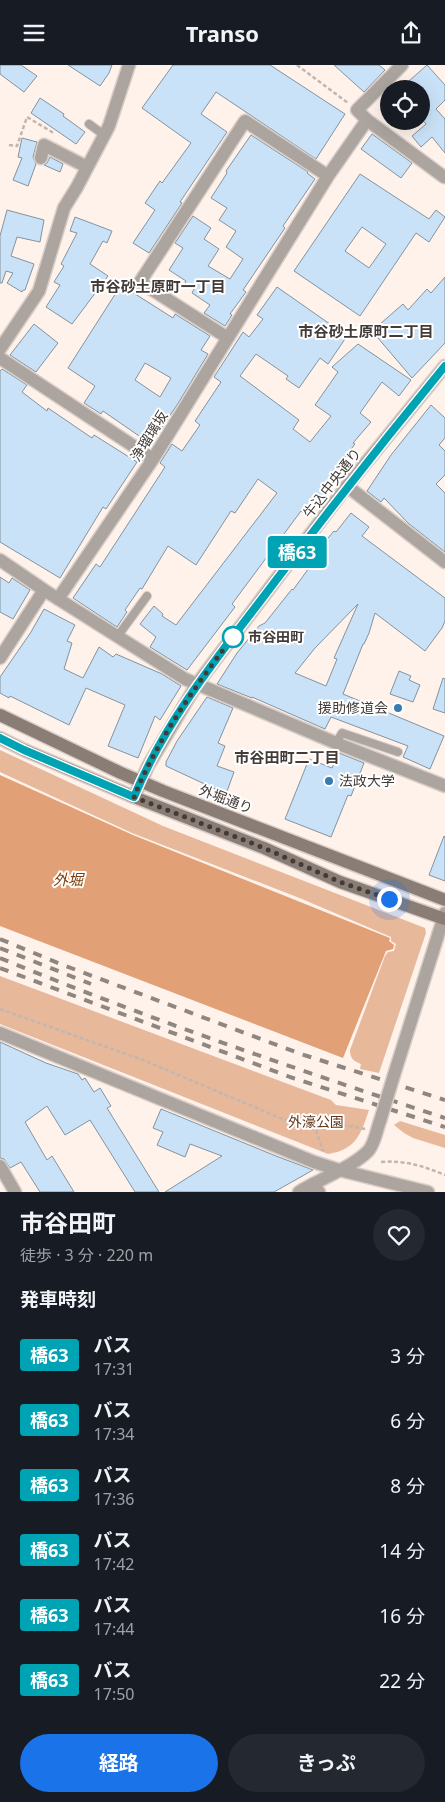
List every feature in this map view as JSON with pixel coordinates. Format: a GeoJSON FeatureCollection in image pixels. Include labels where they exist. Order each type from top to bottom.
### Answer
{"type":"FeatureCollection","features":[{"type":"Feature","properties":{"kind":"main road","name":"外堀通り"},"geometry":{"type":"LineString","coordinates":[[0,715],[42,737],[140,781],[445,900]]}},
{"type":"Feature","properties":{"kind":"main road"},"geometry":{"type":"LineString","coordinates":[[0,737],[24,750],[134,797],[264,848],[340,882],[444,917]]}},
{"type":"Feature","properties":{"kind":"street"},"geometry":{"type":"LineString","coordinates":[[0,349],[39,291],[64,207],[109,126],[129,65]]}},
{"type":"Feature","properties":{"kind":"street"},"geometry":{"type":"LineString","coordinates":[[397,67],[357,110],[367,120],[445,176]]}},
{"type":"Feature","properties":{"kind":"street","name":"浄瑠璃坂"},"geometry":{"type":"LineString","coordinates":[[58,599],[153,459],[328,176],[367,120]]}},
{"type":"Feature","properties":{"kind":"street"},"geometry":{"type":"LineString","coordinates":[[228,338],[140,282],[245,121],[328,176]]}},
{"type":"Feature","properties":{"kind":"street"},"geometry":{"type":"LineString","coordinates":[[40,158],[44,145],[87,167]]}},
{"type":"Feature","properties":{"kind":"street"},"geometry":{"type":"LineString","coordinates":[[0,358],[153,459]]}},
{"type":"Feature","properties":{"kind":"street","name":"牛込中央通り"},"geometry":{"type":"LineString","coordinates":[[134,797],[140,781],[197,683],[347,487],[444,368]]}},
{"type":"Feature","properties":{"kind":"street"},"geometry":{"type":"LineString","coordinates":[[347,487],[445,563]]}},
{"type":"Feature","properties":{"kind":"street"},"geometry":{"type":"LineString","coordinates":[[0,560],[117,637],[186,679],[445,787]]}},
{"type":"Feature","properties":{"kind":"street"},"geometry":{"type":"LineString","coordinates":[[0,658],[44,590]]}},
{"type":"Feature","properties":{"kind":"street"},"geometry":{"type":"LineString","coordinates":[[298,1192],[316,1188],[370,1149],[444,917]]}},
{"type":"Feature","properties":{"kind":"street"},"geometry":{"type":"LineString","coordinates":[[0,1033],[314,1162],[428,1192]]}},
{"type":"Feature","properties":{"kind":"street"},"geometry":{"type":"LineString","coordinates":[[0,1166],[15,1192]]}},
{"type":"Feature","properties":{"kind":"lane"},"geometry":{"type":"LineString","coordinates":[[89,124],[104,135]]}},
{"type":"Feature","properties":{"kind":"lane"},"geometry":{"type":"LineString","coordinates":[[117,637],[147,596]]}},
{"type":"Feature","properties":{"kind":"lane"},"geometry":{"type":"LineString","coordinates":[[336,743],[342,733],[398,752]]}},
{"type":"Feature","properties":{"kind":"path"},"geometry":{"type":"LineString","coordinates":[[297,65],[357,110]]}},
{"type":"Feature","properties":{"kind":"path"},"geometry":{"type":"LineString","coordinates":[[9,145],[17,146],[27,117],[52,132],[44,145]]}},
{"type":"Feature","properties":{"kind":"path"},"geometry":{"type":"LineString","coordinates":[[0,1009],[143,1060],[292,1123],[350,1126],[366,1129]]}},
{"type":"Feature","properties":{"kind":"path"},"geometry":{"type":"LineString","coordinates":[[314,1124],[325,1155]]}},
{"type":"Feature","properties":{"kind":"path"},"geometry":{"type":"LineString","coordinates":[[381,1163],[398,1161],[428,1167],[445,1175]]}},
{"type":"Feature","properties":{"kind":"green space"},"geometry":{"type":"Polygon","coordinates":[[[0,750],[163,826],[425,928],[426,933],[379,1073],[360,1069],[361,1064],[353,1059],[350,1050],[385,956],[388,952],[394,951],[396,944],[391,941],[391,937],[302,899],[132,833],[0,772],[0,750]]]}},
{"type":"Feature","properties":{"kind":"green space","name":"外濠公園"},"geometry":{"type":"Polygon","coordinates":[[[0,976],[331,1100],[336,1105],[369,1110],[363,1126],[351,1145],[345,1149],[328,1154],[0,1024],[0,976]]]}},
{"type":"Feature","properties":{"kind":"green space"},"geometry":{"type":"Polygon","coordinates":[[[400,1121],[445,1135],[445,1148],[413,1138],[404,1133],[394,1125],[400,1121]]]}},
{"type":"Feature","properties":{"kind":"water","name":"外堀"},"geometry":{"type":"Polygon","coordinates":[[[0,775],[133,835],[390,938],[389,941],[394,945],[393,949],[386,951],[343,1058],[0,926],[0,775]]]}},
{"type":"Feature","properties":{"kind":"building"},"geometry":{"type":"Polygon","coordinates":[[[0,65],[21,65],[37,76],[24,92],[0,74],[0,65]]]}},
{"type":"Feature","properties":{"kind":"building"},"geometry":{"type":"Polygon","coordinates":[[[68,65],[112,65],[100,86],[68,65]]]}},
{"type":"Feature","properties":{"kind":"building"},"geometry":{"type":"Polygon","coordinates":[[[173,65],[270,65],[345,114],[316,159],[216,92],[201,114],[227,132],[180,202],[182,203],[149,253],[133,243],[155,210],[145,203],[191,143],[142,108],[173,65]]]}},
{"type":"Feature","properties":{"kind":"building"},"geometry":{"type":"Polygon","coordinates":[[[334,65],[379,65],[385,70],[364,92],[334,65]]]}},
{"type":"Feature","properties":{"kind":"building"},"geometry":{"type":"Polygon","coordinates":[[[427,65],[445,85],[445,100],[436,109],[445,119],[445,153],[432,137],[421,147],[412,136],[419,130],[430,130],[430,80],[410,80],[427,65]]]}},
{"type":"Feature","properties":{"kind":"building"},"geometry":{"type":"Polygon","coordinates":[[[40,98],[64,114],[63,116],[85,132],[76,144],[31,113],[40,98]]]}},
{"type":"Feature","properties":{"kind":"building"},"geometry":{"type":"Polygon","coordinates":[[[372,134],[412,163],[401,178],[361,149],[372,134]]]}},
{"type":"Feature","properties":{"kind":"building"},"geometry":{"type":"Polygon","coordinates":[[[251,135],[308,172],[315,179],[243,290],[246,292],[230,314],[232,315],[225,326],[204,313],[210,305],[192,293],[194,289],[185,283],[186,281],[169,270],[183,248],[175,243],[193,216],[211,228],[204,239],[219,249],[208,266],[230,279],[243,259],[226,247],[236,231],[219,220],[227,208],[211,198],[227,173],[226,171],[251,135]]]}},
{"type":"Feature","properties":{"kind":"building"},"geometry":{"type":"Polygon","coordinates":[[[22,138],[37,142],[33,157],[36,164],[28,186],[13,180],[22,158],[18,157],[22,138]]]}},
{"type":"Feature","properties":{"kind":"building"},"geometry":{"type":"Polygon","coordinates":[[[50,157],[63,164],[60,172],[44,165],[50,157]]]}},
{"type":"Feature","properties":{"kind":"building"},"geometry":{"type":"Polygon","coordinates":[[[360,174],[429,219],[436,210],[445,217],[429,242],[416,233],[360,316],[294,271],[360,174]],[[362,227],[345,251],[369,268],[386,244],[362,227]]]}},
{"type":"Feature","properties":{"kind":"building"},"geometry":{"type":"Polygon","coordinates":[[[7,210],[44,220],[40,242],[17,237],[11,256],[34,264],[25,290],[22,292],[7,283],[13,273],[6,271],[2,283],[0,283],[0,236],[7,210]]]}},
{"type":"Feature","properties":{"kind":"building"},"geometry":{"type":"Polygon","coordinates":[[[75,217],[112,231],[107,243],[103,241],[90,264],[108,276],[72,324],[46,307],[60,285],[54,282],[64,266],[61,264],[77,233],[70,231],[75,217]]]}},
{"type":"Feature","properties":{"kind":"building"},"geometry":{"type":"Polygon","coordinates":[[[445,277],[445,343],[412,378],[372,331],[403,304],[408,310],[427,289],[431,293],[445,277]]]}},
{"type":"Feature","properties":{"kind":"building"},"geometry":{"type":"Polygon","coordinates":[[[121,285],[173,318],[175,314],[210,336],[201,350],[208,354],[177,405],[160,430],[152,424],[142,438],[103,411],[101,414],[84,403],[95,386],[68,368],[121,285]],[[145,363],[135,380],[160,397],[171,378],[145,363]]]}},
{"type":"Feature","properties":{"kind":"building"},"geometry":{"type":"Polygon","coordinates":[[[277,287],[347,336],[328,364],[320,358],[299,388],[286,379],[288,376],[256,354],[240,376],[299,420],[293,429],[310,442],[331,416],[315,405],[338,372],[332,367],[358,344],[411,380],[399,396],[382,382],[360,413],[371,422],[353,443],[355,444],[338,466],[342,470],[308,516],[301,511],[232,604],[235,607],[187,670],[150,647],[156,637],[140,624],[154,606],[163,614],[162,616],[176,625],[277,493],[258,479],[235,513],[231,511],[196,565],[168,546],[142,589],[140,588],[125,610],[127,612],[117,627],[73,598],[96,564],[100,567],[165,467],[160,463],[172,444],[182,451],[200,425],[195,421],[221,382],[214,377],[243,332],[249,337],[263,319],[257,315],[277,287]]]}},
{"type":"Feature","properties":{"kind":"building"},"geometry":{"type":"Polygon","coordinates":[[[34,324],[58,343],[36,372],[10,355],[34,324]]]}},
{"type":"Feature","properties":{"kind":"building"},"geometry":{"type":"Polygon","coordinates":[[[2,369],[27,385],[22,392],[47,411],[48,408],[92,438],[94,435],[137,462],[106,509],[103,507],[60,578],[0,542],[0,371],[2,369]]]}},
{"type":"Feature","properties":{"kind":"building"},"geometry":{"type":"Polygon","coordinates":[[[431,405],[445,418],[445,438],[439,445],[445,451],[445,475],[436,484],[445,493],[445,552],[408,523],[384,498],[381,502],[367,491],[391,455],[431,405]]]}},
{"type":"Feature","properties":{"kind":"building"},"geometry":{"type":"Polygon","coordinates":[[[351,513],[369,527],[362,536],[445,598],[445,621],[425,651],[375,613],[369,633],[343,694],[444,736],[430,769],[403,757],[408,746],[331,717],[325,729],[217,684],[237,653],[293,590],[325,546],[323,544],[334,531],[336,532],[351,513]],[[358,604],[315,648],[295,673],[326,686],[337,659],[334,658],[358,604]]]}},
{"type":"Feature","properties":{"kind":"building"},"geometry":{"type":"Polygon","coordinates":[[[0,577],[9,583],[12,578],[30,590],[13,619],[0,612],[0,577]]]}},
{"type":"Feature","properties":{"kind":"building"},"geometry":{"type":"Polygon","coordinates":[[[44,609],[75,625],[67,641],[72,643],[64,669],[83,678],[99,647],[113,657],[116,654],[162,674],[181,686],[160,720],[155,716],[138,758],[108,746],[125,705],[86,688],[69,725],[0,693],[0,677],[31,632],[44,609]]]}},
{"type":"Feature","properties":{"kind":"building"},"geometry":{"type":"Polygon","coordinates":[[[399,671],[411,676],[409,680],[420,685],[413,702],[390,694],[399,671]]]}},
{"type":"Feature","properties":{"kind":"building"},"geometry":{"type":"Polygon","coordinates":[[[443,678],[445,679],[445,713],[433,709],[443,678]]]}},
{"type":"Feature","properties":{"kind":"building"},"geometry":{"type":"Polygon","coordinates":[[[207,697],[233,708],[218,743],[225,746],[217,766],[234,772],[226,794],[166,766],[166,762],[177,741],[207,697]]]}},
{"type":"Feature","properties":{"kind":"building","name":"法政大学"},"geometry":{"type":"Polygon","coordinates":[[[339,753],[364,763],[351,796],[348,795],[331,837],[285,819],[309,759],[332,768],[339,753]]]}},
{"type":"Feature","properties":{"kind":"building"},"geometry":{"type":"Polygon","coordinates":[[[445,837],[445,881],[429,875],[445,837]]]}},
{"type":"Feature","properties":{"kind":"building"},"geometry":{"type":"Polygon","coordinates":[[[0,1042],[46,1063],[78,1074],[82,1080],[85,1078],[94,1092],[100,1088],[111,1106],[107,1108],[159,1192],[135,1192],[90,1120],[65,1135],[47,1106],[25,1122],[47,1160],[52,1156],[74,1192],[40,1192],[21,1162],[10,1168],[4,1159],[0,1158],[0,1042]]]}},
{"type":"Feature","properties":{"kind":"building"},"geometry":{"type":"Polygon","coordinates":[[[161,1109],[313,1170],[274,1192],[165,1192],[222,1156],[190,1144],[185,1157],[157,1145],[163,1132],[153,1128],[161,1109]]]}},
{"type":"Feature","properties":{"kind":"railway"},"geometry":{"type":"LineString","coordinates":[[0,939],[63,965],[301,1054],[445,1100]]}},
{"type":"Feature","properties":{"kind":"railway"},"geometry":{"type":"LineString","coordinates":[[0,948],[91,984]]}},
{"type":"Feature","properties":{"kind":"railway"},"geometry":{"type":"LineString","coordinates":[[0,958],[221,1042],[445,1118]]}},
{"type":"Feature","properties":{"kind":"railway"},"geometry":{"type":"LineString","coordinates":[[0,968],[290,1077],[445,1127]]}},
{"type":"Feature","properties":{"kind":"bus line","name":"橋63"},"geometry":{"type":"LineString","coordinates":[[0,738],[134,797],[148,766],[197,683],[347,487],[445,366]]}},
{"type":"Feature","properties":{"kind":"place","name":"市谷田町"},"geometry":{"type":"Point","coordinates":[233,637]}},
{"type":"Feature","properties":{"kind":"place","name":"援助修道会"},"geometry":{"type":"Point","coordinates":[398,708]}},
{"type":"Feature","properties":{"kind":"place","name":"法政大学"},"geometry":{"type":"Point","coordinates":[329,781]}},
{"type":"Feature","properties":{"kind":"district","name":"市谷砂土原町一丁目"},"geometry":{"type":"Point","coordinates":[158,287]}},
{"type":"Feature","properties":{"kind":"district","name":"市谷砂土原町二丁目"},"geometry":{"type":"Point","coordinates":[366,332]}},
{"type":"Feature","properties":{"kind":"district","name":"市谷田町二丁目"},"geometry":{"type":"Point","coordinates":[287,758]}},
{"type":"Feature","properties":{"kind":"route"},"geometry":{"type":"LineString","coordinates":[[233,637],[197,683],[148,766],[134,797],[264,848],[340,882],[389,899]]}}]}
